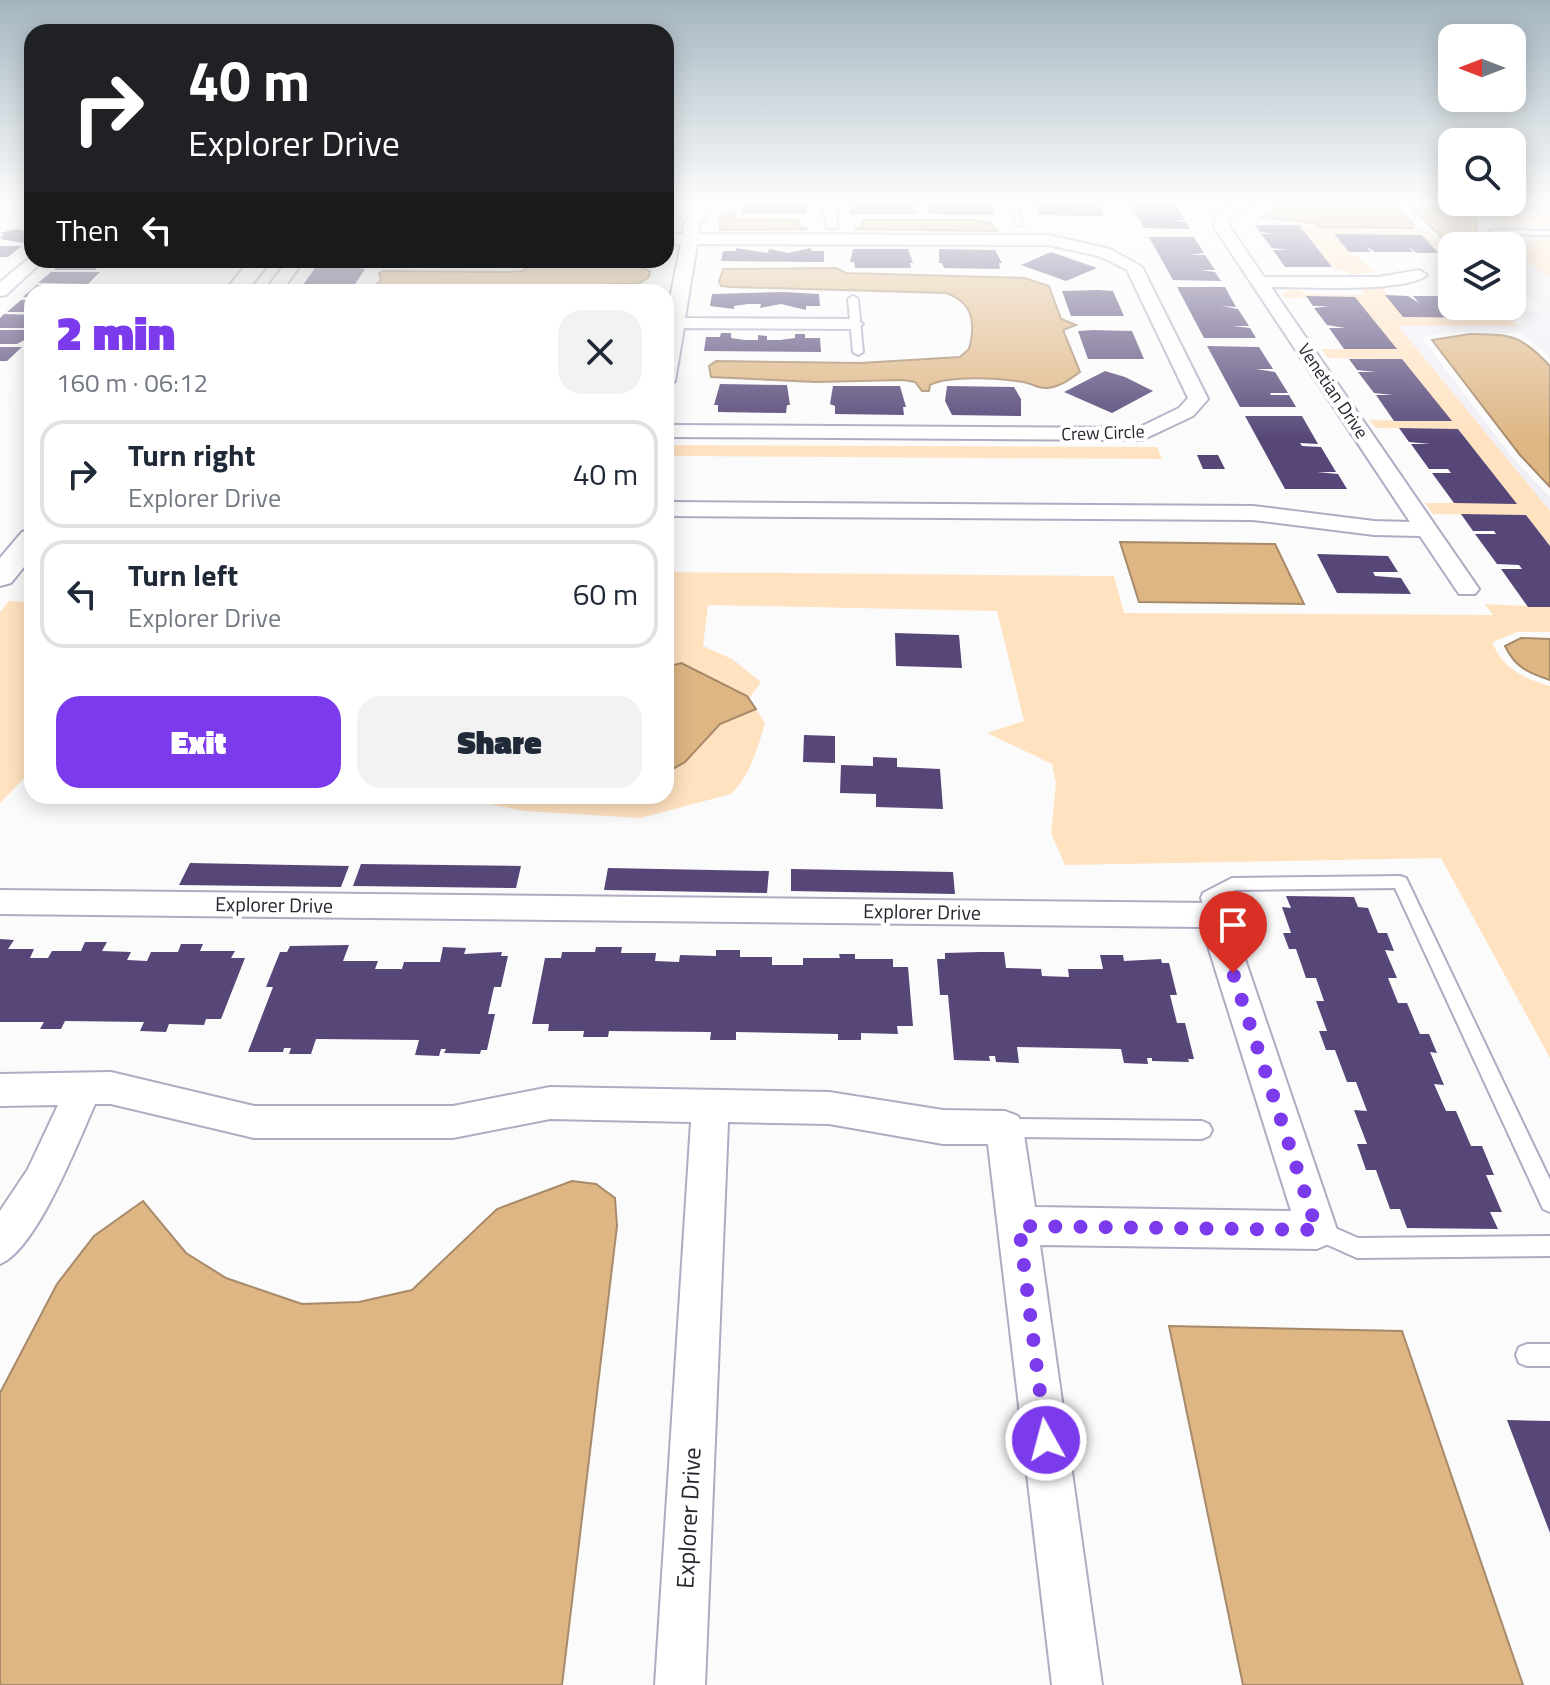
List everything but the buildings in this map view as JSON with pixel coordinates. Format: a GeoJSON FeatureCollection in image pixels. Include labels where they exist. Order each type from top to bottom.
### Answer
{"type":"FeatureCollection","features":[{"type":"Feature","properties":{"kind":"street"},"geometry":{"type":"LineString","coordinates":[[674,310],[680,283]]}},
{"type":"Feature","properties":{"kind":"street","name":"Crew Circle"},"geometry":{"type":"LineString","coordinates":[[674,431],[1142,434],[1186,412],[1198,399],[1142,283]]}},
{"type":"Feature","properties":{"kind":"street","name":"Venetian Drive"},"geometry":{"type":"LineString","coordinates":[[1259,283],[1467,589]]}},
{"type":"Feature","properties":{"kind":"street"},"geometry":{"type":"LineString","coordinates":[[674,323],[854,324]]}},
{"type":"Feature","properties":{"kind":"street"},"geometry":{"type":"LineString","coordinates":[[674,509],[1253,513],[1374,528],[1426,529]]}},
{"type":"Feature","properties":{"kind":"street"},"geometry":{"type":"LineString","coordinates":[[0,577],[24,548]]}},
{"type":"Feature","properties":{"kind":"street","name":"Explorer Drive"},"geometry":{"type":"LineString","coordinates":[[0,902],[1214,915]]}},
{"type":"Feature","properties":{"kind":"street"},"geometry":{"type":"LineString","coordinates":[[1019,1226],[1317,1230],[1214,915]]}},
{"type":"Feature","properties":{"kind":"street"},"geometry":{"type":"LineString","coordinates":[[0,1090],[111,1088],[254,1122],[453,1122],[550,1103],[829,1108],[943,1127],[1005,1128],[1077,1685]]}},
{"type":"Feature","properties":{"kind":"street"},"geometry":{"type":"LineString","coordinates":[[0,1245],[41,1182],[84,1089]]}},
{"type":"Feature","properties":{"kind":"street","name":"Explorer Drive"},"geometry":{"type":"LineString","coordinates":[[680,1685],[710,1106]]}},
{"type":"Feature","properties":{"kind":"lane"},"geometry":{"type":"LineString","coordinates":[[853,299],[858,352]]}},
{"type":"Feature","properties":{"kind":"lane"},"geometry":{"type":"LineString","coordinates":[[1214,915],[1209,898],[1232,884],[1400,882],[1550,1202]]}},
{"type":"Feature","properties":{"kind":"lane"},"geometry":{"type":"LineString","coordinates":[[1005,1128],[1202,1130]]}},
{"type":"Feature","properties":{"kind":"lane"},"geometry":{"type":"LineString","coordinates":[[1317,1230],[1357,1248],[1550,1246]]}},
{"type":"Feature","properties":{"kind":"shaded area"},"geometry":{"type":"Polygon","coordinates":[[[378,283],[640,283],[638,284],[378,283]]]}},
{"type":"Feature","properties":{"kind":"shaded area"},"geometry":{"type":"Polygon","coordinates":[[[719,283],[1039,283],[1049,286],[1061,319],[1076,325],[1063,330],[1080,372],[1061,384],[1047,388],[975,378],[939,382],[930,385],[929,391],[922,391],[915,382],[903,380],[816,382],[711,377],[709,366],[716,361],[860,363],[960,357],[969,349],[972,331],[967,308],[946,293],[721,286],[719,283]]]}},
{"type":"Feature","properties":{"kind":"shaded area"},"geometry":{"type":"Polygon","coordinates":[[[1526,283],[1550,283],[1550,357],[1522,333],[1449,332],[1424,336],[1423,339],[1510,455],[1550,497],[1550,511],[1397,325],[1526,324],[1524,320],[1526,311],[1542,310],[1526,292],[1526,283]]]}},
{"type":"Feature","properties":{"kind":"shaded area"},"geometry":{"type":"Polygon","coordinates":[[[1300,288],[1304,294],[1365,295],[1361,288],[1383,288],[1403,317],[1513,320],[1517,326],[1398,326],[1550,511],[1550,546],[1526,515],[1433,514],[1425,503],[1516,503],[1458,429],[1376,428],[1369,420],[1451,421],[1402,359],[1328,358],[1321,349],[1396,349],[1355,297],[1285,298],[1282,294],[1300,288]]]}},
{"type":"Feature","properties":{"kind":"shaded area"},"geometry":{"type":"Polygon","coordinates":[[[1470,334],[1514,338],[1550,366],[1550,487],[1520,455],[1432,340],[1470,334]]]}},
{"type":"Feature","properties":{"kind":"shaded area"},"geometry":{"type":"Polygon","coordinates":[[[674,445],[1157,447],[1162,459],[674,456],[674,445]]]}},
{"type":"Feature","properties":{"kind":"shaded area"},"geometry":{"type":"Polygon","coordinates":[[[1120,542],[1275,544],[1304,604],[1139,602],[1120,542]]]}},
{"type":"Feature","properties":{"kind":"shaded area"},"geometry":{"type":"Polygon","coordinates":[[[674,572],[1114,576],[1124,613],[1493,615],[1485,604],[1550,607],[1550,632],[1517,632],[1493,642],[1493,645],[1504,661],[1517,672],[1550,686],[1550,1058],[1441,858],[1065,865],[1051,833],[1056,783],[1052,764],[987,733],[1024,721],[997,611],[708,605],[703,646],[732,659],[761,682],[749,699],[681,663],[674,665],[674,572]]]}},
{"type":"Feature","properties":{"kind":"shaded area"},"geometry":{"type":"Polygon","coordinates":[[[9,601],[24,602],[24,778],[0,803],[0,612],[9,601]]]}},
{"type":"Feature","properties":{"kind":"shaded area"},"geometry":{"type":"Polygon","coordinates":[[[1521,638],[1550,639],[1550,680],[1535,675],[1513,659],[1505,646],[1521,638]]]}},
{"type":"Feature","properties":{"kind":"shaded area"},"geometry":{"type":"Polygon","coordinates":[[[681,663],[747,696],[756,709],[720,724],[685,762],[674,768],[674,665],[681,663]]]}},
{"type":"Feature","properties":{"kind":"shaded area"},"geometry":{"type":"Polygon","coordinates":[[[756,709],[765,723],[748,770],[731,794],[640,818],[525,811],[489,804],[674,804],[674,768],[685,762],[720,724],[756,709]]]}},
{"type":"Feature","properties":{"kind":"shaded area"},"geometry":{"type":"Polygon","coordinates":[[[572,1181],[596,1184],[615,1198],[617,1226],[562,1685],[0,1685],[0,1393],[57,1284],[94,1236],[143,1201],[186,1253],[226,1278],[302,1304],[359,1302],[412,1290],[497,1209],[572,1181]]]}},
{"type":"Feature","properties":{"kind":"shaded area"},"geometry":{"type":"Polygon","coordinates":[[[1169,1326],[1402,1331],[1523,1685],[1243,1685],[1169,1326]]]}},
{"type":"Feature","properties":{"kind":"route"},"geometry":{"type":"LineString","coordinates":[[1046,1440],[1019,1226],[1317,1230],[1233,973]]}}]}
